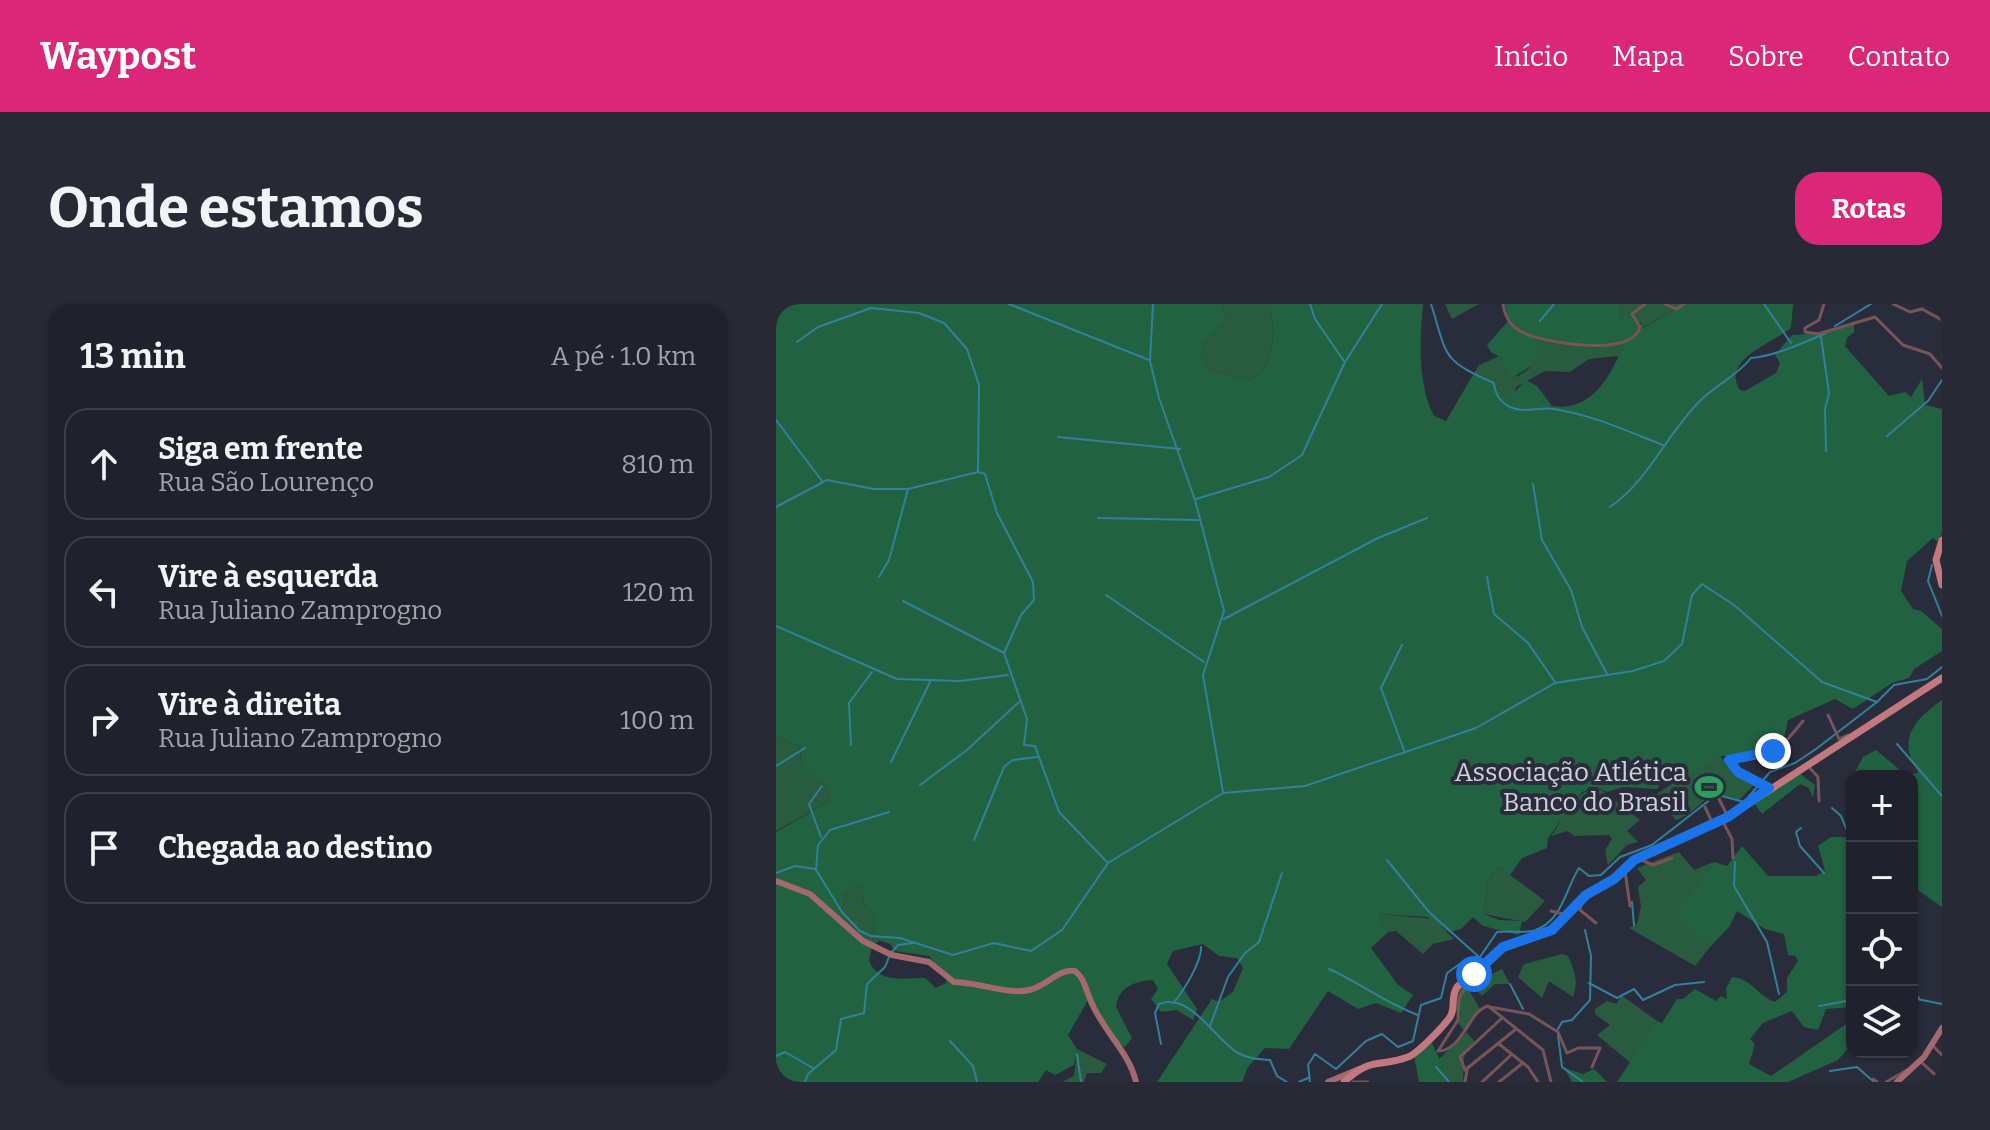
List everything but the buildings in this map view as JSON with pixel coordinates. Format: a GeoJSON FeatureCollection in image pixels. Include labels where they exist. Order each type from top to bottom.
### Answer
{"type":"FeatureCollection","features":[{"type":"Feature","properties":{"kind":"main road"},"geometry":{"type":"LineString","coordinates":[[1942,540],[1939,558],[1942,585]]}},
{"type":"Feature","properties":{"kind":"main road"},"geometry":{"type":"LineString","coordinates":[[1344,1082],[1375,1061],[1405,1058],[1419,1050],[1451,1016],[1454,992],[1503,947],[1541,936],[1558,913],[1614,879],[1639,857],[1725,819],[1766,786],[1901,707],[1942,678]]}},
{"type":"Feature","properties":{"kind":"street"},"geometry":{"type":"LineString","coordinates":[[1503,304],[1508,320],[1523,333],[1599,346],[1623,343],[1637,335],[1640,327],[1632,314],[1645,304]]}},
{"type":"Feature","properties":{"kind":"street"},"geometry":{"type":"LineString","coordinates":[[1665,304],[1676,309],[1684,304]]}},
{"type":"Feature","properties":{"kind":"street"},"geometry":{"type":"LineString","coordinates":[[1824,304],[1819,320],[1805,328],[1805,332],[1818,334],[1866,317],[1877,318],[1903,345],[1930,354],[1942,368]]}},
{"type":"Feature","properties":{"kind":"street"},"geometry":{"type":"LineString","coordinates":[[1893,304],[1910,312],[1922,307],[1942,320]]}},
{"type":"Feature","properties":{"kind":"street"},"geometry":{"type":"LineString","coordinates":[[1828,715],[1840,739],[1861,729]]}},
{"type":"Feature","properties":{"kind":"street"},"geometry":{"type":"LineString","coordinates":[[1766,786],[1738,772],[1729,760],[1782,746],[1803,721]]}},
{"type":"Feature","properties":{"kind":"street"},"geometry":{"type":"LineString","coordinates":[[1807,764],[1818,777],[1819,801]]}},
{"type":"Feature","properties":{"kind":"street"},"geometry":{"type":"LineString","coordinates":[[1719,799],[1732,839],[1733,858]]}},
{"type":"Feature","properties":{"kind":"street"},"geometry":{"type":"LineString","coordinates":[[1705,807],[1713,824]]}},
{"type":"Feature","properties":{"kind":"street"},"geometry":{"type":"LineString","coordinates":[[1639,857],[1649,866],[1672,858]]}},
{"type":"Feature","properties":{"kind":"street"},"geometry":{"type":"LineString","coordinates":[[1625,867],[1630,906]]}},
{"type":"Feature","properties":{"kind":"street"},"geometry":{"type":"LineString","coordinates":[[776,881],[810,894],[863,941],[892,955],[929,962],[949,981],[1027,991],[1072,970],[1083,980],[1091,1002],[1127,1060],[1136,1082]]}},
{"type":"Feature","properties":{"kind":"street"},"geometry":{"type":"LineString","coordinates":[[1586,895],[1580,910],[1596,923]]}},
{"type":"Feature","properties":{"kind":"street"},"geometry":{"type":"LineString","coordinates":[[1476,971],[1461,992],[1458,1020],[1443,1039],[1439,1052],[1467,1030],[1481,1007],[1490,1007],[1529,1014],[1559,1033],[1567,1053],[1578,1048],[1600,1048],[1592,1067]]}},
{"type":"Feature","properties":{"kind":"street"},"geometry":{"type":"LineString","coordinates":[[1490,1007],[1544,1053],[1551,1082]]}},
{"type":"Feature","properties":{"kind":"street"},"geometry":{"type":"LineString","coordinates":[[1465,1082],[1467,1070],[1460,1057],[1502,1019]]}},
{"type":"Feature","properties":{"kind":"street"},"geometry":{"type":"LineString","coordinates":[[1897,1082],[1920,1061],[1942,1028]]}},
{"type":"Feature","properties":{"kind":"street"},"geometry":{"type":"LineString","coordinates":[[1467,1070],[1516,1029]]}},
{"type":"Feature","properties":{"kind":"street"},"geometry":{"type":"LineString","coordinates":[[1499,1044],[1523,1063],[1538,1082]]}},
{"type":"Feature","properties":{"kind":"street"},"geometry":{"type":"LineString","coordinates":[[1932,1045],[1942,1055]]}},
{"type":"Feature","properties":{"kind":"street"},"geometry":{"type":"LineString","coordinates":[[1482,1082],[1511,1055]]}},
{"type":"Feature","properties":{"kind":"street"},"geometry":{"type":"LineString","coordinates":[[1920,1061],[1942,1081]]}},
{"type":"Feature","properties":{"kind":"street"},"geometry":{"type":"LineString","coordinates":[[1499,1082],[1523,1063]]}},
{"type":"Feature","properties":{"kind":"street"},"geometry":{"type":"LineString","coordinates":[[1328,1082],[1359,1069]]}},
{"type":"Feature","properties":{"kind":"street"},"geometry":{"type":"LineString","coordinates":[[1886,1082],[1909,1070]]}},
{"type":"Feature","properties":{"kind":"street"},"geometry":{"type":"LineString","coordinates":[[1344,1082],[1368,1082]]}},
{"type":"Feature","properties":{"kind":"green space"},"geometry":{"type":"Polygon","coordinates":[[[776,304],[1222,304],[1225,321],[1205,342],[1199,357],[1211,371],[1250,381],[1259,374],[1270,357],[1273,326],[1270,304],[1423,304],[1422,376],[1434,416],[1446,421],[1474,373],[1492,383],[1507,400],[1526,380],[1537,386],[1552,406],[1579,403],[1599,389],[1625,343],[1595,348],[1535,338],[1536,363],[1512,378],[1502,358],[1491,352],[1487,345],[1509,320],[1505,304],[1621,304],[1620,319],[1625,316],[1637,320],[1643,328],[1684,304],[1793,304],[1791,328],[1751,353],[1737,370],[1740,390],[1745,391],[1776,373],[1780,363],[1775,355],[1792,335],[1812,334],[1854,323],[1854,332],[1847,338],[1845,346],[1889,396],[1905,392],[1911,397],[1922,379],[1925,405],[1942,409],[1942,534],[1937,541],[1933,538],[1907,561],[1901,591],[1913,609],[1921,611],[1942,629],[1942,651],[1914,669],[1909,678],[1892,683],[1853,709],[1835,699],[1788,720],[1783,742],[1763,756],[1720,756],[1680,781],[1661,783],[1657,789],[1623,787],[1607,792],[1599,788],[1582,792],[1548,838],[1547,848],[1522,858],[1510,875],[1498,866],[1487,883],[1484,914],[1499,920],[1522,921],[1519,935],[1483,926],[1473,917],[1461,929],[1449,932],[1427,917],[1381,914],[1379,919],[1388,932],[1371,948],[1398,985],[1413,995],[1401,1013],[1376,1003],[1358,1009],[1328,991],[1289,1049],[1265,1048],[1248,1067],[1242,1082],[1157,1082],[1212,999],[1219,1002],[1233,992],[1243,968],[1237,958],[1219,956],[1203,944],[1173,951],[1167,964],[1197,1009],[1193,1020],[1177,1010],[1161,1012],[1151,999],[1158,989],[1153,980],[1133,984],[1120,995],[1116,1007],[1132,1038],[1125,1047],[1118,1044],[1088,1000],[1068,1035],[1077,1049],[1074,1065],[1055,1075],[1046,1070],[1038,1082],[776,1082],[776,832],[830,801],[830,794],[825,784],[803,765],[798,746],[776,735],[776,304]],[[856,885],[845,894],[842,909],[858,934],[872,946],[869,961],[873,968],[893,978],[925,978],[936,988],[946,983],[947,979],[929,956],[895,951],[890,944],[878,940],[873,929],[876,918],[864,904],[861,888],[856,885]]]}},
{"type":"Feature","properties":{"kind":"green space"},"geometry":{"type":"Polygon","coordinates":[[[1222,304],[1270,304],[1273,336],[1270,357],[1259,374],[1250,381],[1211,371],[1199,357],[1205,342],[1225,321],[1222,304]]]}},
{"type":"Feature","properties":{"kind":"green space"},"geometry":{"type":"Polygon","coordinates":[[[1445,304],[1479,304],[1452,319],[1445,304]]]}},
{"type":"Feature","properties":{"kind":"green space"},"geometry":{"type":"Polygon","coordinates":[[[1621,304],[1684,304],[1642,328],[1640,322],[1620,320],[1621,304]]]}},
{"type":"Feature","properties":{"kind":"green space"},"geometry":{"type":"Polygon","coordinates":[[[1535,337],[1595,348],[1627,342],[1619,356],[1589,359],[1570,372],[1545,371],[1516,387],[1514,396],[1507,401],[1492,383],[1474,373],[1479,365],[1500,356],[1517,377],[1533,364],[1535,337]]]}},
{"type":"Feature","properties":{"kind":"green space"},"geometry":{"type":"Polygon","coordinates":[[[1942,700],[1942,907],[1918,890],[1918,770],[1910,756],[1909,738],[1922,717],[1942,700]]]}},
{"type":"Feature","properties":{"kind":"green space"},"geometry":{"type":"Polygon","coordinates":[[[776,735],[798,746],[803,763],[828,789],[830,801],[776,831],[776,735]]]}},
{"type":"Feature","properties":{"kind":"green space"},"geometry":{"type":"Polygon","coordinates":[[[1876,750],[1900,770],[1856,770],[1863,757],[1876,750]]]}},
{"type":"Feature","properties":{"kind":"green space","name":"Associação Atlética Banco do Brasil"},"geometry":{"type":"Polygon","coordinates":[[[1718,752],[1728,767],[1756,783],[1739,800],[1726,796],[1710,797],[1676,820],[1654,796],[1718,752]]]}},
{"type":"Feature","properties":{"kind":"green space"},"geometry":{"type":"Polygon","coordinates":[[[1799,773],[1815,785],[1813,798],[1809,788],[1800,784],[1762,814],[1754,803],[1799,773]]]}},
{"type":"Feature","properties":{"kind":"green space"},"geometry":{"type":"Polygon","coordinates":[[[1599,788],[1640,820],[1627,831],[1638,842],[1627,845],[1608,865],[1605,850],[1612,839],[1609,835],[1574,836],[1568,831],[1551,836],[1575,799],[1599,788]]]}},
{"type":"Feature","properties":{"kind":"green space"},"geometry":{"type":"Polygon","coordinates":[[[1831,837],[1846,837],[1846,1007],[1826,1009],[1818,1030],[1804,1027],[1792,1011],[1763,1023],[1750,1039],[1755,1044],[1749,1064],[1771,1076],[1846,1024],[1846,1051],[1838,1060],[1788,1082],[1617,1082],[1657,1021],[1662,1023],[1677,999],[1683,999],[1695,989],[1716,1001],[1721,996],[1727,999],[1726,989],[1732,977],[1739,978],[1775,1002],[1787,992],[1787,978],[1798,961],[1796,956],[1788,955],[1784,934],[1765,929],[1737,911],[1729,927],[1710,947],[1676,914],[1714,862],[1727,866],[1742,846],[1768,876],[1816,876],[1825,871],[1818,846],[1831,837]]]}},
{"type":"Feature","properties":{"kind":"green space"},"geometry":{"type":"Polygon","coordinates":[[[1679,852],[1694,870],[1714,862],[1677,914],[1710,947],[1695,966],[1629,928],[1637,924],[1641,907],[1638,887],[1646,880],[1637,868],[1679,852]]]}},
{"type":"Feature","properties":{"kind":"green space"},"geometry":{"type":"Polygon","coordinates":[[[1498,866],[1545,901],[1525,922],[1484,914],[1487,883],[1498,866]]]}},
{"type":"Feature","properties":{"kind":"green space"},"geometry":{"type":"Polygon","coordinates":[[[856,885],[861,888],[864,904],[876,918],[873,930],[879,941],[872,946],[858,934],[842,909],[845,894],[856,885]]]}},
{"type":"Feature","properties":{"kind":"green space"},"geometry":{"type":"Polygon","coordinates":[[[1381,914],[1434,919],[1454,939],[1433,944],[1423,954],[1396,931],[1388,932],[1379,919],[1381,914]]]}},
{"type":"Feature","properties":{"kind":"green space"},"geometry":{"type":"Polygon","coordinates":[[[1562,954],[1568,956],[1574,971],[1576,986],[1573,997],[1549,981],[1542,998],[1518,977],[1524,964],[1562,954]]]}},
{"type":"Feature","properties":{"kind":"green space"},"geometry":{"type":"Polygon","coordinates":[[[1502,969],[1510,984],[1495,984],[1482,996],[1474,987],[1469,990],[1480,1009],[1466,1032],[1475,1042],[1464,1056],[1463,1082],[1450,1082],[1439,1076],[1439,1059],[1466,1033],[1458,1023],[1461,1012],[1455,1011],[1458,989],[1478,972],[1484,978],[1502,969]]]}},
{"type":"Feature","properties":{"kind":"green space"},"geometry":{"type":"Polygon","coordinates":[[[1621,995],[1657,1021],[1632,1064],[1597,1035],[1610,1025],[1595,1014],[1595,1009],[1607,1001],[1617,1004],[1621,995]]]}},
{"type":"Feature","properties":{"kind":"green space"},"geometry":{"type":"Polygon","coordinates":[[[1431,1041],[1442,1064],[1439,1076],[1450,1082],[1419,1082],[1414,1056],[1431,1041]]]}},
{"type":"Feature","properties":{"kind":"green space"},"geometry":{"type":"Polygon","coordinates":[[[1077,1049],[1107,1064],[1101,1073],[1087,1073],[1084,1082],[1062,1082],[1074,1076],[1077,1049]]]}},
{"type":"Feature","properties":{"kind":"green space"},"geometry":{"type":"Polygon","coordinates":[[[1564,1068],[1583,1074],[1594,1069],[1607,1082],[1572,1082],[1564,1068]]]}},
{"type":"Feature","properties":{"kind":"waterway"},"geometry":{"type":"LineString","coordinates":[[1009,304],[1149,360]]}},
{"type":"Feature","properties":{"kind":"waterway"},"geometry":{"type":"LineString","coordinates":[[1153,304],[1150,361],[1159,398],[1195,500],[1224,611],[1203,675],[1223,792]]}},
{"type":"Feature","properties":{"kind":"waterway"},"geometry":{"type":"LineString","coordinates":[[1310,304],[1315,319],[1344,361]]}},
{"type":"Feature","properties":{"kind":"waterway"},"geometry":{"type":"LineString","coordinates":[[1196,499],[1269,477],[1302,455],[1345,362],[1382,304]]}},
{"type":"Feature","properties":{"kind":"waterway"},"geometry":{"type":"LineString","coordinates":[[1431,304],[1449,354],[1464,368],[1494,383],[1506,405],[1521,410],[1548,408],[1582,415],[1663,445]]}},
{"type":"Feature","properties":{"kind":"waterway"},"geometry":{"type":"LineString","coordinates":[[1540,321],[1554,304]]}},
{"type":"Feature","properties":{"kind":"waterway"},"geometry":{"type":"LineString","coordinates":[[1764,304],[1791,343]]}},
{"type":"Feature","properties":{"kind":"waterway"},"geometry":{"type":"LineString","coordinates":[[1835,326],[1871,304]]}},
{"type":"Feature","properties":{"kind":"waterway"},"geometry":{"type":"LineString","coordinates":[[797,342],[818,327],[871,308],[919,313],[944,323],[967,349],[979,385],[978,471]]}},
{"type":"Feature","properties":{"kind":"waterway"},"geometry":{"type":"LineString","coordinates":[[1610,507],[1636,484],[1699,402],[1751,358],[1779,352],[1826,333]]}},
{"type":"Feature","properties":{"kind":"waterway"},"geometry":{"type":"LineString","coordinates":[[1821,337],[1829,393],[1825,409],[1826,451]]}},
{"type":"Feature","properties":{"kind":"waterway"},"geometry":{"type":"LineString","coordinates":[[1887,436],[1928,401],[1942,380]]}},
{"type":"Feature","properties":{"kind":"waterway"},"geometry":{"type":"LineString","coordinates":[[776,420],[822,481]]}},
{"type":"Feature","properties":{"kind":"waterway"},"geometry":{"type":"LineString","coordinates":[[1058,437],[1180,449]]}},
{"type":"Feature","properties":{"kind":"waterway"},"geometry":{"type":"LineString","coordinates":[[776,507],[827,480],[874,489],[908,489],[978,472],[985,474],[997,513],[1033,582],[1034,600],[1021,615],[1004,653],[1027,719],[1024,745],[1035,746],[1059,812],[1107,862]]}},
{"type":"Feature","properties":{"kind":"waterway"},"geometry":{"type":"LineString","coordinates":[[1533,484],[1542,540],[1571,590],[1582,627],[1607,674]]}},
{"type":"Feature","properties":{"kind":"waterway"},"geometry":{"type":"LineString","coordinates":[[879,577],[889,560],[908,489]]}},
{"type":"Feature","properties":{"kind":"waterway"},"geometry":{"type":"LineString","coordinates":[[1098,518],[1198,520]]}},
{"type":"Feature","properties":{"kind":"waterway"},"geometry":{"type":"LineString","coordinates":[[1224,619],[1378,538],[1427,518]]}},
{"type":"Feature","properties":{"kind":"waterway"},"geometry":{"type":"LineString","coordinates":[[1932,565],[1928,581],[1942,616]]}},
{"type":"Feature","properties":{"kind":"waterway"},"geometry":{"type":"LineString","coordinates":[[1487,577],[1494,614],[1528,643],[1555,682]]}},
{"type":"Feature","properties":{"kind":"waterway"},"geometry":{"type":"LineString","coordinates":[[889,812],[830,830],[818,845],[816,870],[842,912],[860,931],[871,936],[900,938],[953,955],[994,943],[1031,951],[1062,930],[1108,863],[1223,793],[1305,786],[1476,728],[1555,683],[1633,671],[1664,661],[1682,644],[1692,595],[1702,584],[1734,605],[1822,682],[1877,702]]}},
{"type":"Feature","properties":{"kind":"waterway"},"geometry":{"type":"LineString","coordinates":[[1106,595],[1204,662]]}},
{"type":"Feature","properties":{"kind":"waterway"},"geometry":{"type":"LineString","coordinates":[[903,601],[1004,653]]}},
{"type":"Feature","properties":{"kind":"waterway"},"geometry":{"type":"LineString","coordinates":[[776,626],[897,679],[960,681],[1008,675]]}},
{"type":"Feature","properties":{"kind":"waterway"},"geometry":{"type":"LineString","coordinates":[[1402,645],[1381,688],[1405,753]]}},
{"type":"Feature","properties":{"kind":"waterway"},"geometry":{"type":"LineString","coordinates":[[1310,1082],[1308,1065],[1315,1054],[1336,1069],[1366,1041],[1382,1034],[1398,1047],[1413,1041],[1421,1005],[1441,998],[1447,973],[1464,961],[1480,957],[1497,932],[1532,931],[1545,925],[1558,911],[1579,868],[1589,876],[1601,875],[1620,857],[1652,845],[1711,799],[1722,796],[1744,802],[1770,772],[1795,763],[1816,749],[1894,685],[1927,679],[1942,667]]}},
{"type":"Feature","properties":{"kind":"waterway"},"geometry":{"type":"LineString","coordinates":[[851,745],[849,703],[872,672]]}},
{"type":"Feature","properties":{"kind":"waterway"},"geometry":{"type":"LineString","coordinates":[[891,762],[930,682]]}},
{"type":"Feature","properties":{"kind":"waterway"},"geometry":{"type":"LineString","coordinates":[[920,785],[967,750],[1019,702]]}},
{"type":"Feature","properties":{"kind":"waterway"},"geometry":{"type":"LineString","coordinates":[[1897,744],[1942,796]]}},
{"type":"Feature","properties":{"kind":"waterway"},"geometry":{"type":"LineString","coordinates":[[776,766],[805,748]]}},
{"type":"Feature","properties":{"kind":"waterway"},"geometry":{"type":"LineString","coordinates":[[974,840],[1004,767],[1013,760],[1037,757]]}},
{"type":"Feature","properties":{"kind":"waterway"},"geometry":{"type":"LineString","coordinates":[[821,837],[809,804],[822,786]]}},
{"type":"Feature","properties":{"kind":"waterway"},"geometry":{"type":"LineString","coordinates":[[1832,808],[1841,816],[1846,828]]}},
{"type":"Feature","properties":{"kind":"waterway"},"geometry":{"type":"LineString","coordinates":[[1801,828],[1796,832],[1800,846],[1824,873]]}},
{"type":"Feature","properties":{"kind":"waterway"},"geometry":{"type":"LineString","coordinates":[[1387,860],[1429,912],[1479,957]]}},
{"type":"Feature","properties":{"kind":"waterway"},"geometry":{"type":"LineString","coordinates":[[1735,862],[1734,886],[1767,942],[1779,994]]}},
{"type":"Feature","properties":{"kind":"waterway"},"geometry":{"type":"LineString","coordinates":[[776,873],[795,866],[815,869]]}},
{"type":"Feature","properties":{"kind":"waterway"},"geometry":{"type":"LineString","coordinates":[[1210,1026],[1228,977],[1245,953],[1259,942],[1282,873]]}},
{"type":"Feature","properties":{"kind":"waterway"},"geometry":{"type":"LineString","coordinates":[[1632,902],[1634,925]]}},
{"type":"Feature","properties":{"kind":"waterway"},"geometry":{"type":"LineString","coordinates":[[1558,1029],[1562,1022],[1572,1020],[1590,1000],[1591,956],[1585,930]]}},
{"type":"Feature","properties":{"kind":"waterway"},"geometry":{"type":"LineString","coordinates":[[891,953],[898,945],[913,943]]}},
{"type":"Feature","properties":{"kind":"waterway"},"geometry":{"type":"LineString","coordinates":[[1175,1001],[1196,967],[1201,947]]}},
{"type":"Feature","properties":{"kind":"waterway"},"geometry":{"type":"LineString","coordinates":[[805,1082],[808,1074],[836,1050],[841,1019],[864,1013],[867,984],[885,967],[889,957]]}},
{"type":"Feature","properties":{"kind":"waterway"},"geometry":{"type":"LineString","coordinates":[[1329,969],[1418,1015]]}},
{"type":"Feature","properties":{"kind":"waterway"},"geometry":{"type":"LineString","coordinates":[[1589,983],[1617,998],[1634,989],[1643,1000],[1675,985],[1704,982]]}},
{"type":"Feature","properties":{"kind":"waterway"},"geometry":{"type":"LineString","coordinates":[[1510,984],[1523,1009]]}},
{"type":"Feature","properties":{"kind":"waterway"},"geometry":{"type":"LineString","coordinates":[[1918,999],[1942,1004]]}},
{"type":"Feature","properties":{"kind":"waterway"},"geometry":{"type":"LineString","coordinates":[[1819,1006],[1846,1001]]}},
{"type":"Feature","properties":{"kind":"waterway"},"geometry":{"type":"LineString","coordinates":[[1161,1044],[1155,1013],[1159,1004],[1171,1002],[1192,1011],[1238,1053],[1270,1060],[1277,1076],[1287,1082]]}},
{"type":"Feature","properties":{"kind":"waterway"},"geometry":{"type":"LineString","coordinates":[[1558,1035],[1562,1067],[1583,1082]]}},
{"type":"Feature","properties":{"kind":"waterway"},"geometry":{"type":"LineString","coordinates":[[950,1041],[973,1066],[977,1082]]}},
{"type":"Feature","properties":{"kind":"waterway"},"geometry":{"type":"LineString","coordinates":[[776,1056],[785,1052],[813,1068]]}},
{"type":"Feature","properties":{"kind":"waterway"},"geometry":{"type":"LineString","coordinates":[[1077,1054],[1081,1082]]}},
{"type":"Feature","properties":{"kind":"waterway"},"geometry":{"type":"LineString","coordinates":[[1436,1067],[1449,1082]]}},
{"type":"Feature","properties":{"kind":"waterway"},"geometry":{"type":"LineString","coordinates":[[1830,1071],[1857,1067],[1874,1082]]}},
{"type":"Feature","properties":{"kind":"waterway"},"geometry":{"type":"LineString","coordinates":[[1299,1082],[1308,1078]]}},
{"type":"Feature","properties":{"kind":"place","name":"Associação Atlética Banco do Brasil"},"geometry":{"type":"Point","coordinates":[1709,787]}},
{"type":"Feature","properties":{"kind":"route"},"geometry":{"type":"LineString","coordinates":[[1474,974],[1503,947],[1531,940],[1552,930],[1586,895],[1614,879],[1634,860],[1728,817],[1755,799],[1769,788],[1738,772],[1729,760],[1773,751]]}}]}
